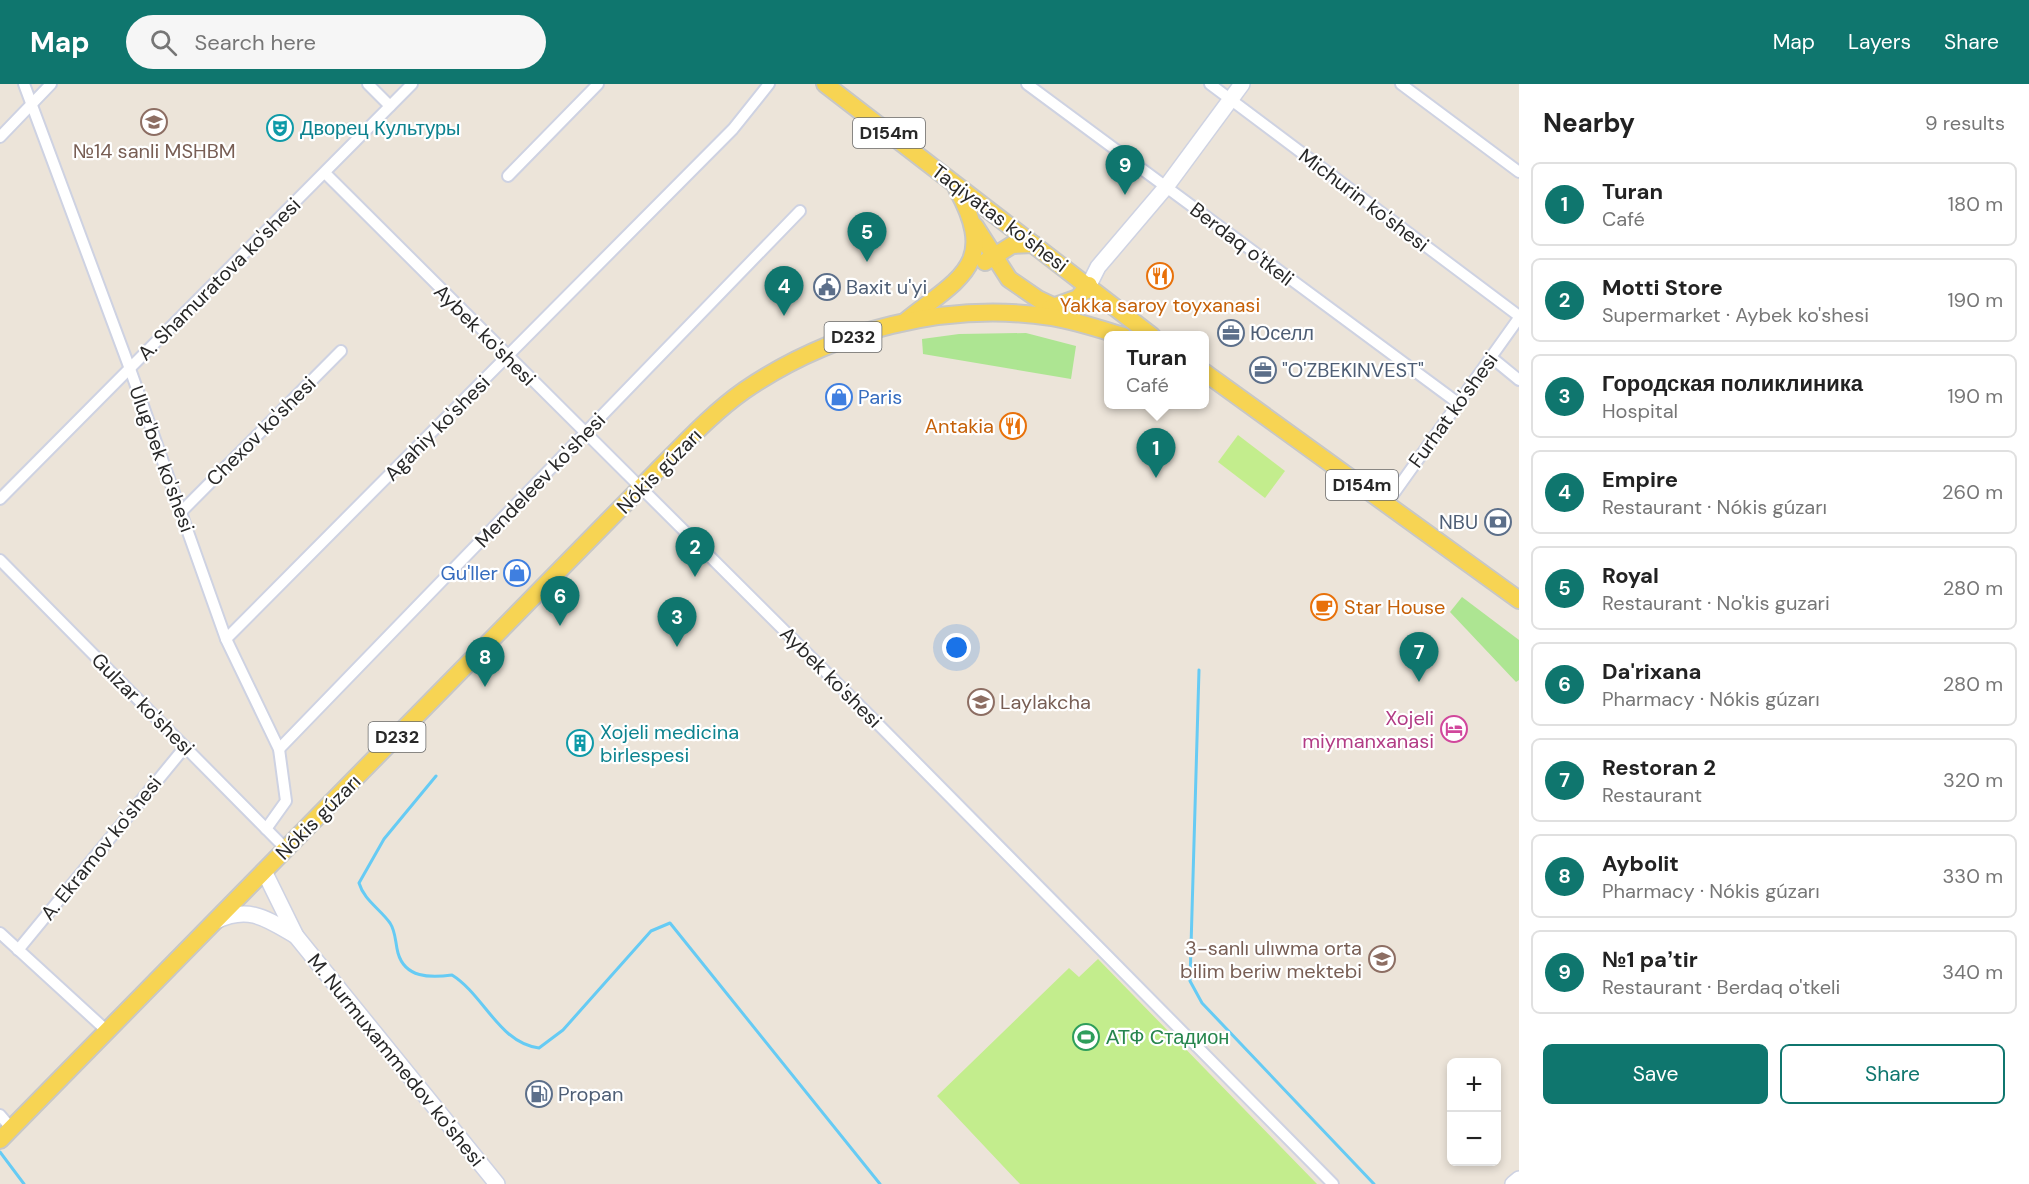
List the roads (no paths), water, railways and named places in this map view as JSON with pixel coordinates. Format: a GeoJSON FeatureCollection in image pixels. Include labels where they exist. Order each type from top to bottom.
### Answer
{"type":"FeatureCollection","features":[{"type":"Feature","properties":{"kind":"main road","name":"Taqiyatas ko'shesi"},"geometry":{"type":"LineString","coordinates":[[825,84],[1089,285]]}},
{"type":"Feature","properties":{"kind":"main road"},"geometry":{"type":"LineString","coordinates":[[954,183],[993,257],[1009,279],[1055,307],[1098,328]]}},
{"type":"Feature","properties":{"kind":"main road"},"geometry":{"type":"LineString","coordinates":[[958,280],[972,260],[975,225]]}},
{"type":"Feature","properties":{"kind":"main road"},"geometry":{"type":"LineString","coordinates":[[907,320],[958,280],[1012,245],[1033,244]]}},
{"type":"Feature","properties":{"kind":"main road","name":"D232"},"geometry":{"type":"LineString","coordinates":[[907,320],[1017,314],[1055,307],[1078,298],[1089,285]]}},
{"type":"Feature","properties":{"kind":"main road","name":"D154m"},"geometry":{"type":"LineString","coordinates":[[1089,285],[1146,331]]}},
{"type":"Feature","properties":{"kind":"main road","name":"D232"},"geometry":{"type":"LineString","coordinates":[[1017,314],[1052,317],[1107,331]]}},
{"type":"Feature","properties":{"kind":"main road","name":"Nókis gúzarı"},"geometry":{"type":"LineString","coordinates":[[6,1134],[700,429],[744,391],[801,356],[885,325],[907,320]]}},
{"type":"Feature","properties":{"kind":"main road","name":"D154m"},"geometry":{"type":"LineString","coordinates":[[1209,376],[1519,600]]}},
{"type":"Feature","properties":{"kind":"street","name":"Ulug'bek ko'shesi"},"geometry":{"type":"LineString","coordinates":[[24,84],[130,369],[226,639],[279,749],[286,801],[266,829]]}},
{"type":"Feature","properties":{"kind":"street"},"geometry":{"type":"LineString","coordinates":[[0,137],[51,84]]}},
{"type":"Feature","properties":{"kind":"street"},"geometry":{"type":"LineString","coordinates":[[368,84],[390,106]]}},
{"type":"Feature","properties":{"kind":"street","name":"A. Shamuratova ko'shesi"},"geometry":{"type":"LineString","coordinates":[[0,499],[412,84]]}},
{"type":"Feature","properties":{"kind":"street"},"geometry":{"type":"LineString","coordinates":[[508,176],[597,84]]}},
{"type":"Feature","properties":{"kind":"street","name":"Agahiy ko'shesi"},"geometry":{"type":"LineString","coordinates":[[226,639],[734,129],[770,84]]}},
{"type":"Feature","properties":{"kind":"street","name":"Berdaq o'tkeli"},"geometry":{"type":"LineString","coordinates":[[1028,84],[1458,403]]}},
{"type":"Feature","properties":{"kind":"street","name":"Michurin ko'shesi"},"geometry":{"type":"LineString","coordinates":[[1210,84],[1519,317]]}},
{"type":"Feature","properties":{"kind":"street"},"geometry":{"type":"LineString","coordinates":[[1089,285],[1098,267],[1166,187],[1242,84]]}},
{"type":"Feature","properties":{"kind":"street"},"geometry":{"type":"LineString","coordinates":[[1401,84],[1519,172]]}},
{"type":"Feature","properties":{"kind":"street","name":"Aybek ko'shesi"},"geometry":{"type":"LineString","coordinates":[[325,173],[1333,1184]]}},
{"type":"Feature","properties":{"kind":"street","name":"Mendeleev ko'shesi"},"geometry":{"type":"LineString","coordinates":[[279,749],[800,211]]}},
{"type":"Feature","properties":{"kind":"street","name":"Furhat ko'shesi"},"geometry":{"type":"LineString","coordinates":[[1388,503],[1519,317]]}},
{"type":"Feature","properties":{"kind":"street","name":"Chexov ko'shesi"},"geometry":{"type":"LineString","coordinates":[[181,512],[341,351]]}},
{"type":"Feature","properties":{"kind":"street"},"geometry":{"type":"LineString","coordinates":[[1491,357],[1519,380]]}},
{"type":"Feature","properties":{"kind":"street","name":"Gulzar ko'shesi"},"geometry":{"type":"LineString","coordinates":[[0,560],[286,849]]}},
{"type":"Feature","properties":{"kind":"street","name":"A. Ekramov ko'shesi"},"geometry":{"type":"LineString","coordinates":[[18,950],[185,747]]}},
{"type":"Feature","properties":{"kind":"street"},"geometry":{"type":"LineString","coordinates":[[264,871],[296,936]]}},
{"type":"Feature","properties":{"kind":"street"},"geometry":{"type":"LineString","coordinates":[[214,922],[242,913],[263,917],[296,936]]}},
{"type":"Feature","properties":{"kind":"street"},"geometry":{"type":"LineString","coordinates":[[0,933],[106,1030]]}},
{"type":"Feature","properties":{"kind":"street","name":"M. Nurmuxammedov ko'shesi"},"geometry":{"type":"LineString","coordinates":[[296,936],[497,1184]]}},
{"type":"Feature","properties":{"kind":"street"},"geometry":{"type":"LineString","coordinates":[[0,1115],[6,1134]]}},
{"type":"Feature","properties":{"kind":"street"},"geometry":{"type":"LineString","coordinates":[[1513,1184],[1519,1179]]}},
{"type":"Feature","properties":{"kind":"waterway"},"geometry":{"type":"LineString","coordinates":[[1199,670],[1190,981],[1202,1003],[1374,1184]]}},
{"type":"Feature","properties":{"kind":"waterway"},"geometry":{"type":"LineString","coordinates":[[436,776],[384,839],[359,883],[364,894],[392,926],[398,953],[406,967],[419,975],[452,975],[473,994],[502,1028],[525,1044],[539,1048],[563,1030],[651,931],[670,923],[880,1184]]}},
{"type":"Feature","properties":{"kind":"waterway"},"geometry":{"type":"LineString","coordinates":[[0,1152],[24,1184]]}},
{"type":"Feature","properties":{"kind":"place","name":"№14 sanli MSHBM"},"geometry":{"type":"Point","coordinates":[154,122]}},
{"type":"Feature","properties":{"kind":"place","name":"Дворец Культуры"},"geometry":{"type":"Point","coordinates":[280,128]}},
{"type":"Feature","properties":{"kind":"place","name":"№1 paʼtir"},"geometry":{"type":"Point","coordinates":[1125,195]}},
{"type":"Feature","properties":{"kind":"place","name":"Royal"},"geometry":{"type":"Point","coordinates":[867,262]}},
{"type":"Feature","properties":{"kind":"place","name":"Yakka saroy toyxanasi"},"geometry":{"type":"Point","coordinates":[1160,276]}},
{"type":"Feature","properties":{"kind":"place","name":"Baxit u'yi"},"geometry":{"type":"Point","coordinates":[827,287]}},
{"type":"Feature","properties":{"kind":"place","name":"Empire"},"geometry":{"type":"Point","coordinates":[784,316]}},
{"type":"Feature","properties":{"kind":"place","name":"Юселл"},"geometry":{"type":"Point","coordinates":[1231,333]}},
{"type":"Feature","properties":{"kind":"place","name":"\"O'ZBEKINVEST\""},"geometry":{"type":"Point","coordinates":[1263,370]}},
{"type":"Feature","properties":{"kind":"place","name":"Paris"},"geometry":{"type":"Point","coordinates":[839,397]}},
{"type":"Feature","properties":{"kind":"place","name":"Antakia"},"geometry":{"type":"Point","coordinates":[1013,426]}},
{"type":"Feature","properties":{"kind":"place","name":"Turan"},"geometry":{"type":"Point","coordinates":[1156,478]}},
{"type":"Feature","properties":{"kind":"place","name":"NBU"},"geometry":{"type":"Point","coordinates":[1498,522]}},
{"type":"Feature","properties":{"kind":"place","name":"Gu'ller"},"geometry":{"type":"Point","coordinates":[517,573]}},
{"type":"Feature","properties":{"kind":"place","name":"Motti Store"},"geometry":{"type":"Point","coordinates":[695,577]}},
{"type":"Feature","properties":{"kind":"place","name":"Star House"},"geometry":{"type":"Point","coordinates":[1324,607]}},
{"type":"Feature","properties":{"kind":"place","name":"Da'rixana"},"geometry":{"type":"Point","coordinates":[560,626]}},
{"type":"Feature","properties":{"kind":"place","name":"Городская поликлиника"},"geometry":{"type":"Point","coordinates":[677,647]}},
{"type":"Feature","properties":{"kind":"place","name":"Restoran 2"},"geometry":{"type":"Point","coordinates":[1419,682]}},
{"type":"Feature","properties":{"kind":"place","name":"Aybolit"},"geometry":{"type":"Point","coordinates":[485,687]}},
{"type":"Feature","properties":{"kind":"place","name":"Laylakcha"},"geometry":{"type":"Point","coordinates":[981,702]}},
{"type":"Feature","properties":{"kind":"place","name":"Xojeli miymanxanasi"},"geometry":{"type":"Point","coordinates":[1454,729]}},
{"type":"Feature","properties":{"kind":"place","name":"Xojeli medicina birlespesi"},"geometry":{"type":"Point","coordinates":[580,743]}},
{"type":"Feature","properties":{"kind":"place","name":"3-sanlı ulıwma orta bilim beriw mektebi"},"geometry":{"type":"Point","coordinates":[1382,959]}},
{"type":"Feature","properties":{"kind":"place","name":"АТФ Стадион"},"geometry":{"type":"Point","coordinates":[1086,1037]}},
{"type":"Feature","properties":{"kind":"place","name":"Propan"},"geometry":{"type":"Point","coordinates":[539,1094]}}]}
